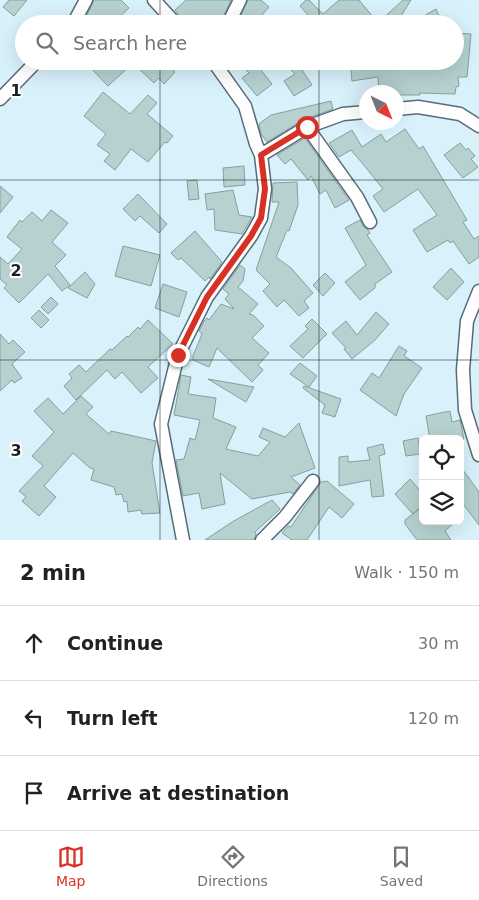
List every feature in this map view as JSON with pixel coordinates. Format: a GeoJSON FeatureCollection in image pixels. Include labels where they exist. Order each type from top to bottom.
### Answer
{"type":"FeatureCollection","features":[{"type":"Feature","properties":{"kind":"street"},"geometry":{"type":"LineString","coordinates":[[78,15],[86,0]]}},
{"type":"Feature","properties":{"kind":"street"},"geometry":{"type":"LineString","coordinates":[[154,0],[168,15]]}},
{"type":"Feature","properties":{"kind":"street"},"geometry":{"type":"LineString","coordinates":[[232,15],[240,0]]}},
{"type":"Feature","properties":{"kind":"street"},"geometry":{"type":"LineString","coordinates":[[0,99],[28,70]]}},
{"type":"Feature","properties":{"kind":"street"},"geometry":{"type":"LineString","coordinates":[[183,540],[161,424],[178,355],[207,297],[251,236],[261,218],[265,189],[261,155],[245,106],[219,70]]}},
{"type":"Feature","properties":{"kind":"street"},"geometry":{"type":"LineString","coordinates":[[404,108],[418,107],[460,114],[479,126]]}},
{"type":"Feature","properties":{"kind":"street"},"geometry":{"type":"LineString","coordinates":[[261,155],[307,127],[343,114],[359,113]]}},
{"type":"Feature","properties":{"kind":"street"},"geometry":{"type":"LineString","coordinates":[[307,127],[358,196],[370,222]]}},
{"type":"Feature","properties":{"kind":"street"},"geometry":{"type":"LineString","coordinates":[[479,291],[467,321],[463,370],[465,410],[479,455]]}},
{"type":"Feature","properties":{"kind":"street"},"geometry":{"type":"LineString","coordinates":[[262,540],[286,517],[313,481]]}},
{"type":"Feature","properties":{"kind":"building"},"geometry":{"type":"Polygon","coordinates":[[[9,0],[27,0],[14,16],[3,7],[9,0]]]}},
{"type":"Feature","properties":{"kind":"building"},"geometry":{"type":"Polygon","coordinates":[[[94,0],[121,0],[129,8],[121,15],[87,15],[94,0]]]}},
{"type":"Feature","properties":{"kind":"building"},"geometry":{"type":"Polygon","coordinates":[[[186,0],[231,0],[224,15],[179,15],[175,10],[186,0]]]}},
{"type":"Feature","properties":{"kind":"building"},"geometry":{"type":"Polygon","coordinates":[[[248,0],[261,0],[269,7],[262,15],[241,15],[248,0]]]}},
{"type":"Feature","properties":{"kind":"building"},"geometry":{"type":"Polygon","coordinates":[[[306,0],[309,0],[323,14],[339,0],[359,0],[371,15],[308,15],[300,6],[306,0]]]}},
{"type":"Feature","properties":{"kind":"building"},"geometry":{"type":"Polygon","coordinates":[[[403,0],[411,0],[402,15],[387,15],[403,0]]]}},
{"type":"Feature","properties":{"kind":"building"},"geometry":{"type":"Polygon","coordinates":[[[436,9],[439,15],[426,15],[436,9]]]}},
{"type":"Feature","properties":{"kind":"building"},"geometry":{"type":"Polygon","coordinates":[[[464,34],[471,34],[467,77],[458,77],[459,86],[456,87],[455,94],[420,93],[420,95],[404,95],[404,85],[379,85],[378,77],[352,81],[351,70],[464,70],[464,34]]]}},
{"type":"Feature","properties":{"kind":"building"},"geometry":{"type":"Polygon","coordinates":[[[93,70],[125,70],[108,86],[93,70]]]}},
{"type":"Feature","properties":{"kind":"building"},"geometry":{"type":"Polygon","coordinates":[[[140,70],[173,70],[175,72],[164,84],[159,78],[154,83],[140,70]]]}},
{"type":"Feature","properties":{"kind":"building"},"geometry":{"type":"Polygon","coordinates":[[[246,70],[261,70],[272,84],[257,96],[242,78],[249,73],[246,70]]]}},
{"type":"Feature","properties":{"kind":"building"},"geometry":{"type":"Polygon","coordinates":[[[291,70],[302,70],[312,85],[294,96],[284,81],[295,74],[291,70]]]}},
{"type":"Feature","properties":{"kind":"building"},"geometry":{"type":"Polygon","coordinates":[[[103,92],[130,114],[148,95],[157,103],[147,114],[173,136],[167,143],[165,142],[148,162],[131,149],[115,170],[104,161],[110,154],[97,145],[106,134],[84,116],[103,92]]]}},
{"type":"Feature","properties":{"kind":"building"},"geometry":{"type":"Polygon","coordinates":[[[331,101],[333,109],[303,120],[267,142],[261,134],[259,124],[271,115],[331,101]]]}},
{"type":"Feature","properties":{"kind":"building"},"geometry":{"type":"Polygon","coordinates":[[[352,130],[362,147],[381,134],[386,142],[404,130],[419,149],[423,146],[467,220],[463,222],[474,239],[479,236],[479,257],[469,264],[453,241],[450,243],[448,240],[427,252],[413,230],[437,215],[418,189],[384,212],[373,196],[383,189],[351,150],[339,157],[329,143],[352,130]]]}},
{"type":"Feature","properties":{"kind":"building"},"geometry":{"type":"Polygon","coordinates":[[[305,138],[349,200],[335,208],[326,190],[320,194],[311,176],[308,180],[291,159],[285,164],[277,155],[305,138]]]}},
{"type":"Feature","properties":{"kind":"building"},"geometry":{"type":"Polygon","coordinates":[[[460,143],[475,156],[471,159],[478,167],[463,178],[444,155],[460,143]]]}},
{"type":"Feature","properties":{"kind":"building"},"geometry":{"type":"Polygon","coordinates":[[[244,166],[245,185],[224,187],[223,168],[244,166]]]}},
{"type":"Feature","properties":{"kind":"building"},"geometry":{"type":"Polygon","coordinates":[[[197,180],[199,199],[189,200],[187,181],[197,180]]]}},
{"type":"Feature","properties":{"kind":"building"},"geometry":{"type":"Polygon","coordinates":[[[297,182],[298,205],[289,231],[287,230],[276,257],[291,268],[313,293],[304,301],[309,308],[299,316],[284,300],[277,307],[263,291],[270,284],[256,270],[279,202],[272,202],[273,183],[297,182]]]}},
{"type":"Feature","properties":{"kind":"building"},"geometry":{"type":"Polygon","coordinates":[[[0,186],[13,197],[0,213],[0,186]]]}},
{"type":"Feature","properties":{"kind":"building"},"geometry":{"type":"Polygon","coordinates":[[[233,190],[239,215],[252,217],[242,234],[215,230],[214,209],[207,210],[205,194],[233,190]]]}},
{"type":"Feature","properties":{"kind":"building"},"geometry":{"type":"Polygon","coordinates":[[[138,194],[167,224],[159,233],[140,216],[135,221],[123,209],[138,194]]]}},
{"type":"Feature","properties":{"kind":"building"},"geometry":{"type":"Polygon","coordinates":[[[51,210],[68,223],[52,242],[66,255],[55,266],[70,285],[62,291],[48,274],[19,303],[4,288],[7,285],[0,279],[0,257],[8,264],[22,249],[7,237],[20,220],[22,222],[32,212],[42,221],[51,210]]]}},
{"type":"Feature","properties":{"kind":"building"},"geometry":{"type":"Polygon","coordinates":[[[360,220],[370,233],[367,235],[392,272],[375,284],[375,288],[360,300],[345,282],[366,265],[345,228],[360,220]]]}},
{"type":"Feature","properties":{"kind":"building"},"geometry":{"type":"Polygon","coordinates":[[[195,231],[222,262],[210,279],[209,277],[205,281],[181,258],[178,260],[171,253],[195,231]]]}},
{"type":"Feature","properties":{"kind":"building"},"geometry":{"type":"Polygon","coordinates":[[[123,246],[160,255],[151,286],[115,276],[123,246]]]}},
{"type":"Feature","properties":{"kind":"building"},"geometry":{"type":"Polygon","coordinates":[[[240,265],[245,269],[243,281],[238,287],[258,304],[249,314],[253,315],[264,326],[252,338],[269,353],[258,365],[263,370],[252,382],[217,348],[209,367],[193,360],[202,334],[199,331],[204,321],[207,318],[209,320],[221,304],[234,309],[225,299],[229,294],[223,289],[240,265]]]}},
{"type":"Feature","properties":{"kind":"building"},"geometry":{"type":"Polygon","coordinates":[[[451,268],[464,282],[447,300],[433,287],[451,268]]]}},
{"type":"Feature","properties":{"kind":"building"},"geometry":{"type":"Polygon","coordinates":[[[85,272],[95,284],[87,298],[68,288],[85,272]]]}},
{"type":"Feature","properties":{"kind":"building"},"geometry":{"type":"Polygon","coordinates":[[[325,273],[335,283],[323,296],[313,285],[325,273]]]}},
{"type":"Feature","properties":{"kind":"building"},"geometry":{"type":"Polygon","coordinates":[[[163,284],[187,292],[179,317],[155,308],[163,284]]]}},
{"type":"Feature","properties":{"kind":"building"},"geometry":{"type":"Polygon","coordinates":[[[51,297],[58,304],[48,314],[41,307],[51,297]]]}},
{"type":"Feature","properties":{"kind":"building"},"geometry":{"type":"Polygon","coordinates":[[[39,310],[49,320],[41,328],[31,318],[39,310]]]}},
{"type":"Feature","properties":{"kind":"building"},"geometry":{"type":"Polygon","coordinates":[[[376,312],[389,324],[375,340],[352,359],[344,349],[346,348],[332,333],[346,321],[357,335],[376,312]]]}},
{"type":"Feature","properties":{"kind":"building"},"geometry":{"type":"Polygon","coordinates":[[[312,319],[327,334],[303,358],[290,346],[308,329],[305,326],[312,319]]]}},
{"type":"Feature","properties":{"kind":"building"},"geometry":{"type":"Polygon","coordinates":[[[148,320],[173,344],[148,367],[158,378],[141,393],[122,372],[115,379],[107,370],[76,400],[64,386],[72,378],[69,374],[79,365],[86,372],[110,349],[112,350],[138,327],[140,329],[148,320]]]}},
{"type":"Feature","properties":{"kind":"building"},"geometry":{"type":"Polygon","coordinates":[[[0,334],[9,344],[13,340],[25,352],[12,364],[22,378],[14,383],[12,380],[0,391],[0,334]]]}},
{"type":"Feature","properties":{"kind":"building"},"geometry":{"type":"Polygon","coordinates":[[[399,346],[407,351],[404,356],[422,368],[404,394],[396,416],[360,390],[372,373],[379,378],[399,346]]]}},
{"type":"Feature","properties":{"kind":"building"},"geometry":{"type":"Polygon","coordinates":[[[300,363],[317,376],[309,387],[290,374],[300,363]]]}},
{"type":"Feature","properties":{"kind":"building"},"geometry":{"type":"Polygon","coordinates":[[[181,375],[191,377],[188,394],[216,398],[213,418],[236,427],[226,449],[258,456],[270,442],[259,437],[263,428],[285,437],[299,423],[315,468],[291,477],[300,485],[293,494],[290,492],[252,499],[220,473],[225,504],[202,509],[199,493],[183,496],[176,460],[184,459],[190,438],[195,440],[200,420],[174,415],[181,375]]]}},
{"type":"Feature","properties":{"kind":"building"},"geometry":{"type":"Polygon","coordinates":[[[208,379],[254,387],[246,402],[208,379]]]}},
{"type":"Feature","properties":{"kind":"building"},"geometry":{"type":"Polygon","coordinates":[[[304,386],[341,399],[335,417],[322,413],[325,405],[303,388],[304,386]]]}},
{"type":"Feature","properties":{"kind":"building"},"geometry":{"type":"Polygon","coordinates":[[[81,396],[93,407],[86,414],[109,434],[111,431],[156,441],[152,463],[160,513],[142,514],[141,510],[128,512],[127,501],[124,502],[122,494],[116,495],[114,487],[91,480],[94,469],[90,468],[73,453],[44,486],[56,497],[39,516],[22,501],[26,497],[19,491],[43,466],[32,456],[54,432],[34,411],[48,398],[63,414],[81,396]]]}},
{"type":"Feature","properties":{"kind":"building"},"geometry":{"type":"Polygon","coordinates":[[[450,411],[452,422],[460,420],[463,435],[429,435],[426,416],[450,411]]]}},
{"type":"Feature","properties":{"kind":"building"},"geometry":{"type":"Polygon","coordinates":[[[418,438],[419,454],[406,456],[403,441],[418,438]]]}},
{"type":"Feature","properties":{"kind":"building"},"geometry":{"type":"Polygon","coordinates":[[[383,444],[385,454],[379,456],[384,496],[372,497],[370,480],[339,486],[339,457],[348,456],[348,462],[370,460],[367,448],[383,444]]]}},
{"type":"Feature","properties":{"kind":"building"},"geometry":{"type":"Polygon","coordinates":[[[464,471],[479,492],[479,525],[464,505],[464,471]]]}},
{"type":"Feature","properties":{"kind":"building"},"geometry":{"type":"Polygon","coordinates":[[[410,479],[419,489],[419,508],[413,514],[395,494],[410,479]]]}},
{"type":"Feature","properties":{"kind":"building"},"geometry":{"type":"Polygon","coordinates":[[[327,481],[354,504],[342,518],[329,507],[307,540],[292,540],[282,533],[288,526],[291,527],[321,482],[327,481]]]}},
{"type":"Feature","properties":{"kind":"building"},"geometry":{"type":"Polygon","coordinates":[[[272,500],[280,509],[255,532],[254,540],[205,540],[232,522],[272,500]]]}},
{"type":"Feature","properties":{"kind":"building"},"geometry":{"type":"Polygon","coordinates":[[[419,509],[419,525],[452,525],[445,531],[451,540],[417,540],[405,524],[405,520],[419,509]]]}},
{"type":"Feature","properties":{"kind":"route"},"geometry":{"type":"LineString","coordinates":[[178,355],[207,297],[251,236],[261,218],[265,189],[261,155],[307,127]]}}]}
